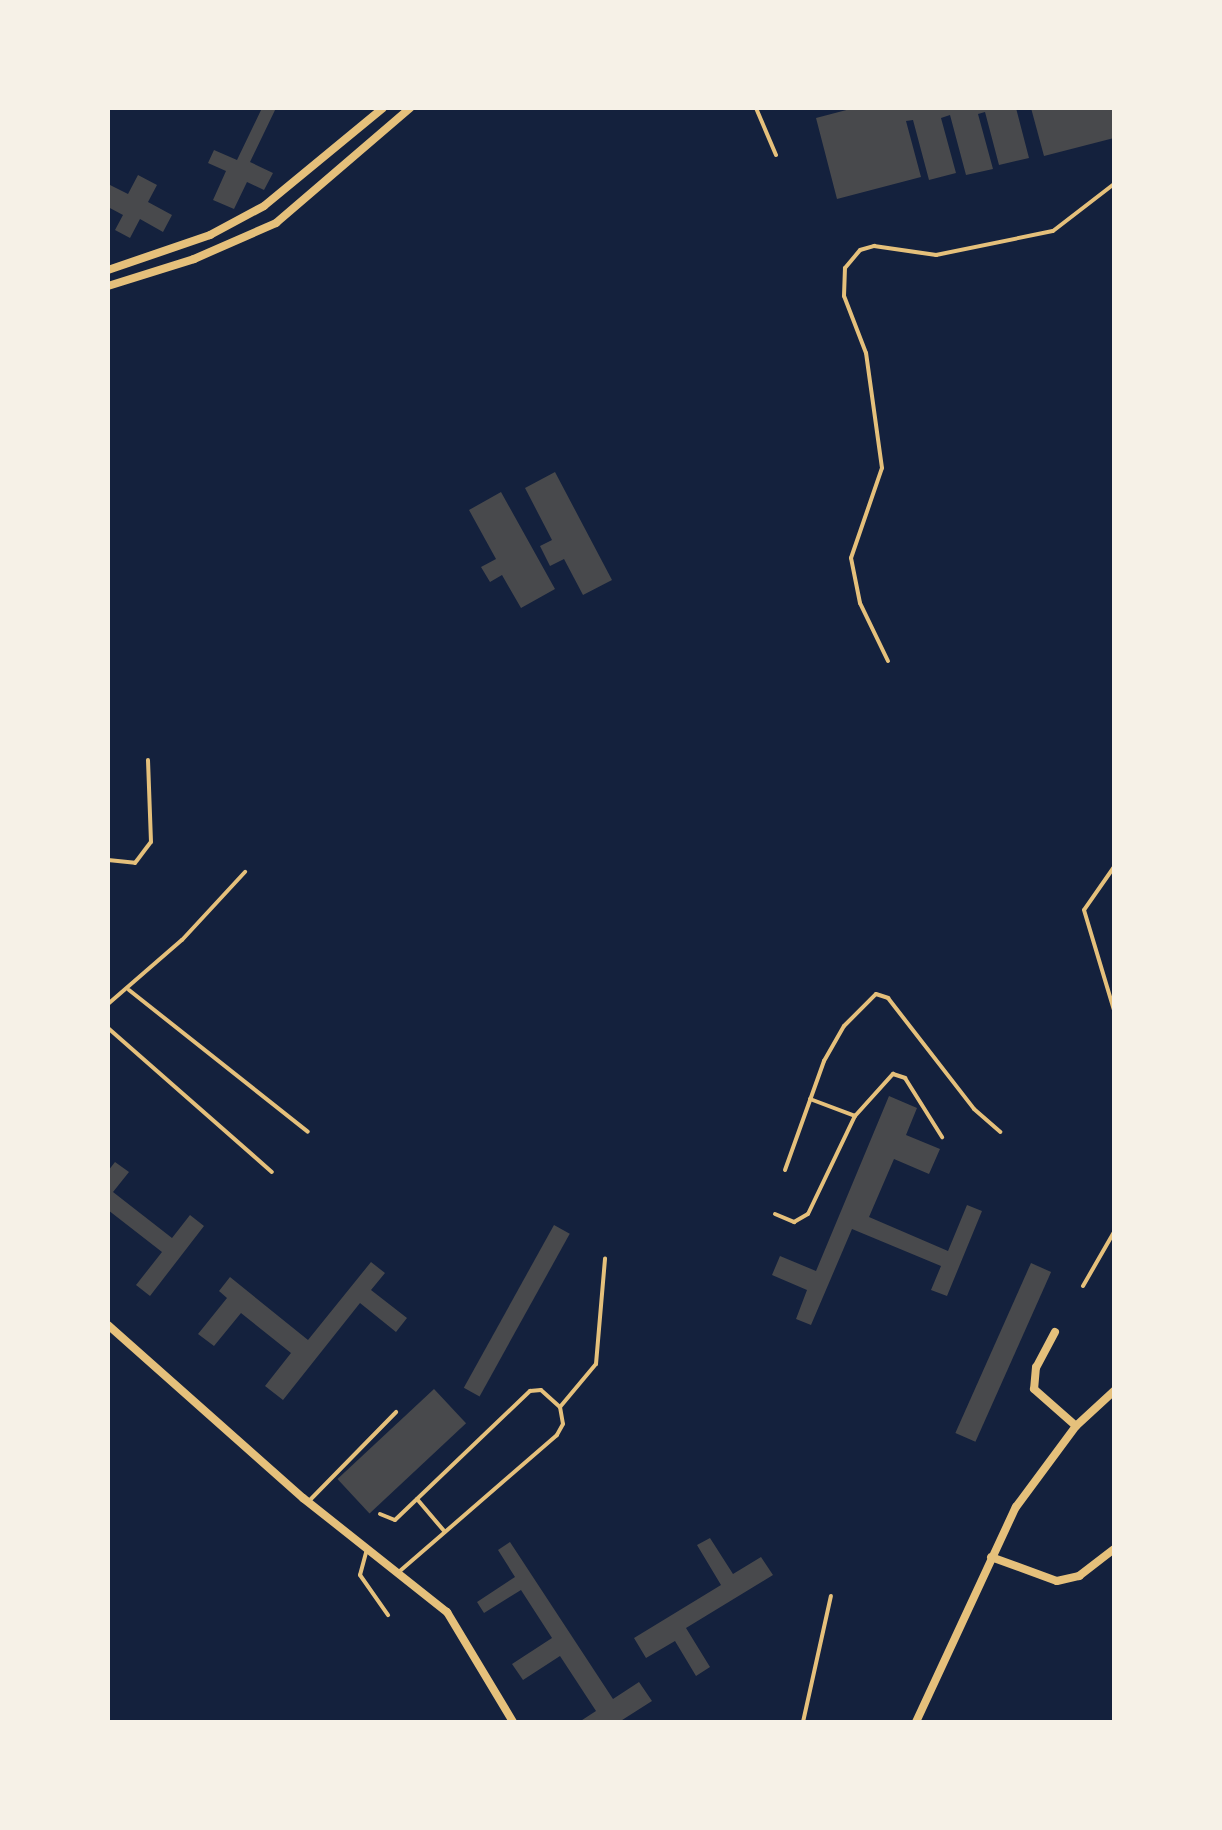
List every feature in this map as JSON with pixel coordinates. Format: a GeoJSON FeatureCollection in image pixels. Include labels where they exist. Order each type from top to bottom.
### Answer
{"type":"FeatureCollection","features":[{"type":"Feature","properties":{"kind":"street"},"geometry":{"type":"LineString","coordinates":[[108,270],[210,235],[264,206],[383,108]]}},
{"type":"Feature","properties":{"kind":"street"},"geometry":{"type":"LineString","coordinates":[[108,286],[194,259],[276,223],[410,108]]}},
{"type":"Feature","properties":{"kind":"street"},"geometry":{"type":"LineString","coordinates":[[108,1325],[308,1502],[447,1612],[513,1722]]}},
{"type":"Feature","properties":{"kind":"street"},"geometry":{"type":"LineString","coordinates":[[1055,1332],[1036,1367],[1034,1389],[1076,1426]]}},
{"type":"Feature","properties":{"kind":"street"},"geometry":{"type":"LineString","coordinates":[[916,1722],[1016,1507],[1076,1426],[1114,1391]]}},
{"type":"Feature","properties":{"kind":"street"},"geometry":{"type":"LineString","coordinates":[[991,1557],[1057,1581],[1079,1576],[1114,1549]]}},
{"type":"Feature","properties":{"kind":"lane"},"geometry":{"type":"LineString","coordinates":[[756,108],[776,155]]}},
{"type":"Feature","properties":{"kind":"lane"},"geometry":{"type":"LineString","coordinates":[[888,661],[860,603],[851,558],[882,468],[866,353],[844,296],[845,268],[860,250],[874,246],[960,253],[1053,231],[1114,184]]}},
{"type":"Feature","properties":{"kind":"lane"},"geometry":{"type":"LineString","coordinates":[[108,860],[135,863],[151,842],[148,760]]}},
{"type":"Feature","properties":{"kind":"lane"},"geometry":{"type":"LineString","coordinates":[[1114,867],[1084,910],[1114,1010]]}},
{"type":"Feature","properties":{"kind":"lane"},"geometry":{"type":"LineString","coordinates":[[108,1004],[129,990],[245,872]]}},
{"type":"Feature","properties":{"kind":"lane"},"geometry":{"type":"LineString","coordinates":[[1114,897],[1114,918]]}},
{"type":"Feature","properties":{"kind":"lane"},"geometry":{"type":"LineString","coordinates":[[129,990],[308,1132]]}},
{"type":"Feature","properties":{"kind":"lane"},"geometry":{"type":"LineString","coordinates":[[785,1170],[810,1099],[844,1026],[876,994],[888,998],[974,1109],[1000,1132]]}},
{"type":"Feature","properties":{"kind":"lane"},"geometry":{"type":"LineString","coordinates":[[108,1028],[272,1172]]}},
{"type":"Feature","properties":{"kind":"lane"},"geometry":{"type":"LineString","coordinates":[[775,1214],[794,1222],[808,1214],[855,1116],[893,1074],[905,1078],[942,1137]]}},
{"type":"Feature","properties":{"kind":"lane"},"geometry":{"type":"LineString","coordinates":[[810,1099],[855,1116]]}},
{"type":"Feature","properties":{"kind":"lane"},"geometry":{"type":"LineString","coordinates":[[1083,1286],[1114,1232]]}},
{"type":"Feature","properties":{"kind":"lane"},"geometry":{"type":"LineString","coordinates":[[560,1407],[596,1364],[605,1258]]}},
{"type":"Feature","properties":{"kind":"lane"},"geometry":{"type":"LineString","coordinates":[[380,1514],[395,1520],[530,1391],[541,1390],[560,1407],[563,1424],[557,1435],[399,1572]]}},
{"type":"Feature","properties":{"kind":"lane"},"geometry":{"type":"LineString","coordinates":[[308,1502],[396,1412]]}},
{"type":"Feature","properties":{"kind":"lane"},"geometry":{"type":"LineString","coordinates":[[417,1499],[445,1532]]}},
{"type":"Feature","properties":{"kind":"lane"},"geometry":{"type":"LineString","coordinates":[[368,1547],[360,1575],[388,1615]]}},
{"type":"Feature","properties":{"kind":"lane"},"geometry":{"type":"LineString","coordinates":[[803,1722],[831,1596]]}},
{"type":"Feature","properties":{"kind":"building"},"geometry":{"type":"Polygon","coordinates":[[[262,108],[276,108],[250,162],[273,173],[264,190],[247,182],[234,209],[213,200],[226,171],[208,163],[214,150],[237,160],[262,108]]]}},
{"type":"Feature","properties":{"kind":"building"},"geometry":{"type":"Polygon","coordinates":[[[854,108],[1016,108],[1029,158],[999,165],[985,112],[978,114],[993,169],[966,175],[950,115],[941,118],[956,173],[929,180],[913,120],[906,121],[921,177],[837,199],[816,118],[854,108]]]}},
{"type":"Feature","properties":{"kind":"building"},"geometry":{"type":"Polygon","coordinates":[[[1031,108],[1114,108],[1114,138],[1044,156],[1031,108]]]}},
{"type":"Feature","properties":{"kind":"building"},"geometry":{"type":"Polygon","coordinates":[[[138,175],[157,185],[148,202],[172,215],[163,232],[140,219],[130,238],[115,230],[123,215],[108,207],[108,184],[128,194],[138,175]]]}},
{"type":"Feature","properties":{"kind":"building"},"geometry":{"type":"Polygon","coordinates":[[[555,472],[612,580],[583,595],[564,559],[550,566],[540,546],[552,540],[525,488],[555,472]]]}},
{"type":"Feature","properties":{"kind":"building"},"geometry":{"type":"Polygon","coordinates":[[[501,492],[555,589],[521,608],[502,575],[490,582],[481,567],[496,559],[469,510],[501,492]]]}},
{"type":"Feature","properties":{"kind":"building"},"geometry":{"type":"Polygon","coordinates":[[[889,1096],[917,1108],[906,1135],[940,1149],[929,1174],[894,1159],[869,1217],[948,1251],[967,1205],[982,1211],[947,1296],[931,1290],[941,1266],[852,1229],[811,1325],[796,1319],[807,1290],[772,1275],[780,1256],[816,1271],[889,1096]]]}},
{"type":"Feature","properties":{"kind":"building"},"geometry":{"type":"Polygon","coordinates":[[[115,1162],[129,1172],[113,1192],[172,1238],[190,1215],[204,1226],[150,1296],[136,1285],[162,1252],[108,1210],[108,1171],[115,1162]]]}},
{"type":"Feature","properties":{"kind":"building"},"geometry":{"type":"Polygon","coordinates":[[[554,1225],[570,1234],[480,1396],[464,1388],[554,1225]]]}},
{"type":"Feature","properties":{"kind":"building"},"geometry":{"type":"Polygon","coordinates":[[[371,1262],[385,1273],[371,1290],[407,1318],[396,1332],[360,1303],[283,1400],[265,1386],[291,1353],[241,1313],[214,1346],[198,1334],[227,1298],[219,1291],[230,1277],[308,1340],[371,1262]]]}},
{"type":"Feature","properties":{"kind":"building"},"geometry":{"type":"Polygon","coordinates":[[[1031,1263],[1051,1272],[975,1442],[955,1433],[1031,1263]]]}},
{"type":"Feature","properties":{"kind":"building"},"geometry":{"type":"Polygon","coordinates":[[[434,1389],[466,1423],[370,1513],[337,1479],[434,1389]]]}},
{"type":"Feature","properties":{"kind":"building"},"geometry":{"type":"Polygon","coordinates":[[[710,1538],[733,1574],[761,1557],[773,1575],[686,1628],[710,1667],[696,1676],[675,1641],[646,1658],[634,1638],[721,1585],[697,1545],[710,1538]]]}},
{"type":"Feature","properties":{"kind":"building"},"geometry":{"type":"Polygon","coordinates":[[[510,1542],[613,1699],[639,1682],[652,1701],[619,1722],[579,1722],[596,1711],[560,1656],[523,1680],[512,1664],[552,1638],[521,1590],[484,1613],[477,1602],[515,1577],[498,1550],[510,1542]]]}}]}
